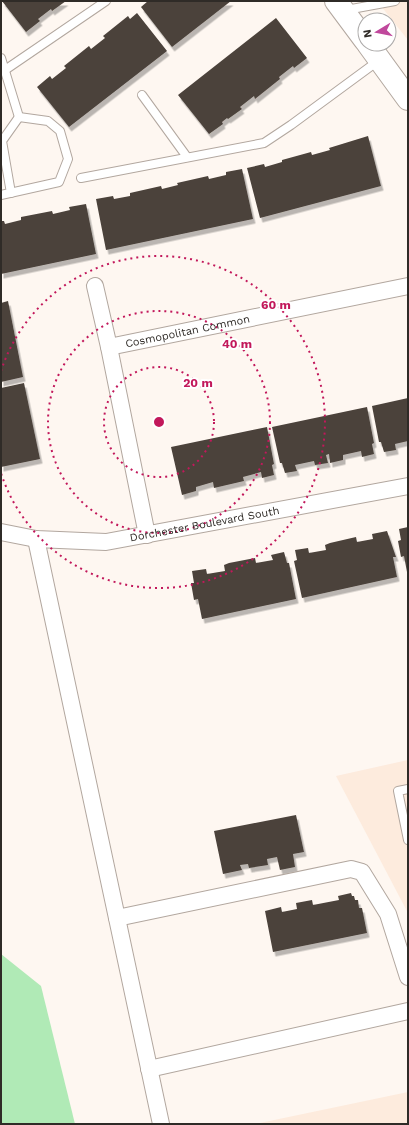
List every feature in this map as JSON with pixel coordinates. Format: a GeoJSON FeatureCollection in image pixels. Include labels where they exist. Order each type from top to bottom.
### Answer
{"type":"FeatureCollection","features":[{"type":"Feature","properties":{"kind":"street"},"geometry":{"type":"LineString","coordinates":[[340,6],[357,29]]}},
{"type":"Feature","properties":{"kind":"street"},"geometry":{"type":"LineString","coordinates":[[374,52],[408,99]]}},
{"type":"Feature","properties":{"kind":"street"},"geometry":{"type":"LineString","coordinates":[[95,286],[147,534]]}},
{"type":"Feature","properties":{"kind":"street","name":"Cosmopolitan Common"},"geometry":{"type":"LineString","coordinates":[[109,347],[408,286]]}},
{"type":"Feature","properties":{"kind":"street","name":"Dorchester Boulevard South"},"geometry":{"type":"LineString","coordinates":[[1,532],[36,539],[106,542],[408,486]]}},
{"type":"Feature","properties":{"kind":"street"},"geometry":{"type":"LineString","coordinates":[[36,539],[161,1124]]}},
{"type":"Feature","properties":{"kind":"street"},"geometry":{"type":"LineString","coordinates":[[117,918],[351,868],[362,872],[388,914],[408,977]]}},
{"type":"Feature","properties":{"kind":"street"},"geometry":{"type":"LineString","coordinates":[[149,1069],[408,1011]]}},
{"type":"Feature","properties":{"kind":"lane"},"geometry":{"type":"LineString","coordinates":[[5,70],[106,1]]}},
{"type":"Feature","properties":{"kind":"lane"},"geometry":{"type":"LineString","coordinates":[[340,6],[395,1]]}},
{"type":"Feature","properties":{"kind":"lane"},"geometry":{"type":"LineString","coordinates":[[81,178],[264,143],[291,125],[374,52]]}},
{"type":"Feature","properties":{"kind":"lane"},"geometry":{"type":"LineString","coordinates":[[1,58],[19,117]]}},
{"type":"Feature","properties":{"kind":"lane"},"geometry":{"type":"LineString","coordinates":[[142,94],[187,157]]}},
{"type":"Feature","properties":{"kind":"lane"},"geometry":{"type":"LineString","coordinates":[[1,195],[59,182],[68,159],[60,131],[48,121],[19,117]]}},
{"type":"Feature","properties":{"kind":"lane"},"geometry":{"type":"LineString","coordinates":[[12,193],[2,141],[19,117]]}},
{"type":"Feature","properties":{"kind":"lane"},"geometry":{"type":"LineString","coordinates":[[408,789],[398,791],[408,840]]}},
{"type":"Feature","properties":{"kind":"shaded area"},"geometry":{"type":"Polygon","coordinates":[[[377,1],[408,1],[408,40],[397,26],[397,12],[386,12],[377,1]]]}},
{"type":"Feature","properties":{"kind":"shaded area"},"geometry":{"type":"Polygon","coordinates":[[[408,760],[408,913],[336,776],[408,760]]]}},
{"type":"Feature","properties":{"kind":"shaded area"},"geometry":{"type":"Polygon","coordinates":[[[408,1092],[408,1124],[255,1124],[408,1092]]]}},
{"type":"Feature","properties":{"kind":"green space"},"geometry":{"type":"Polygon","coordinates":[[[1,954],[41,986],[75,1124],[1,1124],[1,954]]]}},
{"type":"Feature","properties":{"kind":"building"},"geometry":{"type":"Polygon","coordinates":[[[2,1],[66,1],[52,11],[51,9],[38,19],[40,21],[26,32],[2,1]]]}},
{"type":"Feature","properties":{"kind":"building"},"geometry":{"type":"Polygon","coordinates":[[[148,1],[231,1],[172,47],[141,7],[148,1]]]}},
{"type":"Feature","properties":{"kind":"building"},"geometry":{"type":"Polygon","coordinates":[[[137,13],[167,51],[69,127],[37,87],[50,76],[52,79],[66,68],[64,66],[89,46],[91,49],[105,38],[103,36],[128,16],[130,19],[137,13]]]}},
{"type":"Feature","properties":{"kind":"building"},"geometry":{"type":"Polygon","coordinates":[[[276,18],[307,58],[294,68],[293,66],[279,77],[280,79],[255,99],[254,96],[240,107],[242,109],[228,119],[227,118],[222,122],[223,124],[209,134],[178,95],[276,18]]]}},
{"type":"Feature","properties":{"kind":"building"},"geometry":{"type":"Polygon","coordinates":[[[368,136],[381,186],[260,218],[247,168],[264,164],[265,167],[282,162],[282,160],[311,152],[312,155],[368,136]]]}},
{"type":"Feature","properties":{"kind":"building"},"geometry":{"type":"Polygon","coordinates":[[[242,169],[253,219],[106,250],[96,199],[113,196],[114,199],[130,196],[130,193],[161,186],[162,189],[178,185],[177,183],[208,176],[209,179],[226,175],[226,172],[242,169]]]}},
{"type":"Feature","properties":{"kind":"building"},"geometry":{"type":"Polygon","coordinates":[[[86,204],[96,254],[1,274],[1,221],[4,221],[5,224],[21,220],[21,217],[52,211],[53,214],[70,210],[69,207],[86,204]]]}},
{"type":"Feature","properties":{"kind":"building"},"geometry":{"type":"Polygon","coordinates":[[[8,301],[23,377],[1,382],[1,303],[8,301]]]}},
{"type":"Feature","properties":{"kind":"building"},"geometry":{"type":"Polygon","coordinates":[[[24,383],[40,459],[1,467],[1,388],[24,383]]]}},
{"type":"Feature","properties":{"kind":"building"},"geometry":{"type":"Polygon","coordinates":[[[408,398],[408,441],[395,444],[396,450],[384,452],[381,442],[379,442],[372,406],[408,398]]]}},
{"type":"Feature","properties":{"kind":"building"},"geometry":{"type":"Polygon","coordinates":[[[367,407],[374,443],[372,444],[374,454],[362,457],[361,451],[343,455],[343,460],[330,463],[329,454],[326,455],[328,463],[315,465],[314,461],[295,465],[297,471],[285,473],[282,463],[280,463],[272,427],[367,407]]]}},
{"type":"Feature","properties":{"kind":"building"},"geometry":{"type":"Polygon","coordinates":[[[267,427],[274,464],[272,465],[274,475],[262,478],[261,472],[243,477],[244,481],[214,488],[213,482],[196,487],[196,491],[182,495],[171,447],[267,427]]]}},
{"type":"Feature","properties":{"kind":"building"},"geometry":{"type":"Polygon","coordinates":[[[408,527],[407,572],[404,556],[401,557],[398,541],[401,540],[399,529],[408,527]]]}},
{"type":"Feature","properties":{"kind":"building"},"geometry":{"type":"Polygon","coordinates":[[[387,531],[396,557],[393,557],[397,577],[302,598],[294,561],[297,560],[295,550],[308,548],[309,553],[326,550],[325,545],[330,543],[356,537],[357,542],[373,539],[372,534],[387,531]]]}},
{"type":"Feature","properties":{"kind":"building"},"geometry":{"type":"Polygon","coordinates":[[[284,552],[287,563],[289,563],[296,599],[202,619],[198,599],[194,600],[191,583],[194,583],[192,571],[206,569],[207,574],[225,571],[224,565],[229,563],[255,558],[256,563],[273,560],[271,555],[284,552]]]}},
{"type":"Feature","properties":{"kind":"building"},"geometry":{"type":"Polygon","coordinates":[[[296,815],[304,852],[293,854],[295,867],[280,870],[277,857],[267,859],[268,865],[249,868],[248,864],[240,865],[242,870],[223,874],[214,831],[296,815]]]}},
{"type":"Feature","properties":{"kind":"building"},"geometry":{"type":"Polygon","coordinates":[[[351,893],[355,900],[358,900],[359,908],[362,908],[367,933],[273,952],[265,911],[281,907],[282,912],[297,909],[296,903],[312,900],[313,905],[339,900],[338,896],[351,893]]]}}]}
